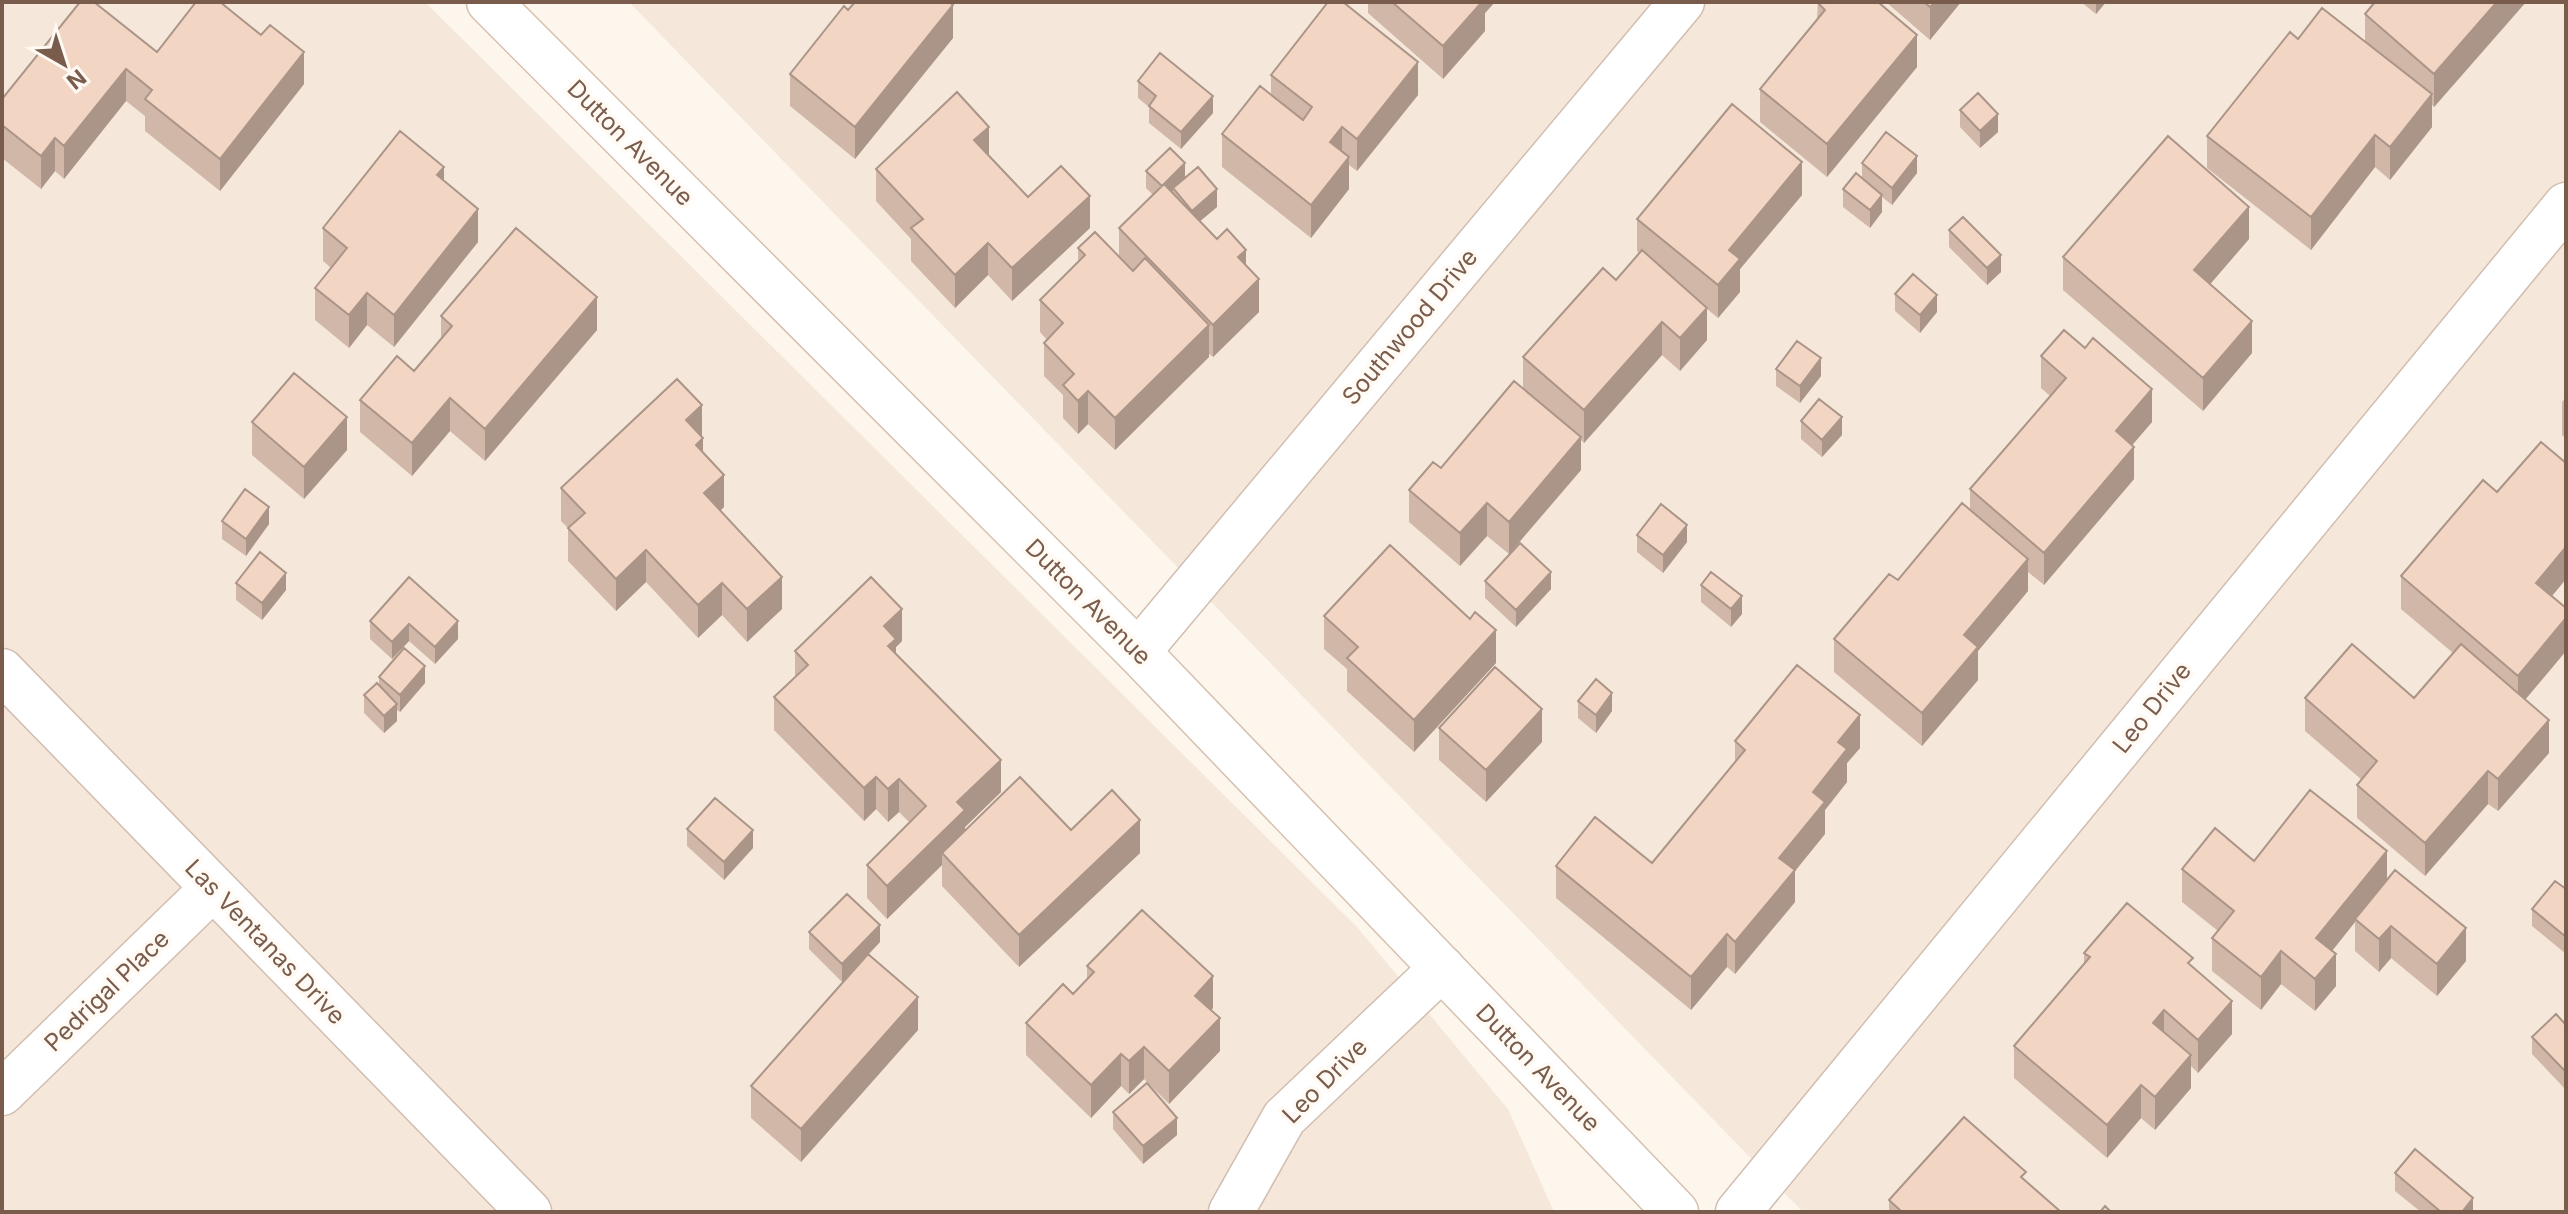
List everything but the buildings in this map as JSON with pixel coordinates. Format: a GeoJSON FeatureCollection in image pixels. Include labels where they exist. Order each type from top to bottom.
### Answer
{"type":"FeatureCollection","features":[{"type":"Feature","properties":{"kind":"street","name":"Dutton Avenue"},"geometry":{"type":"LineString","coordinates":[[489,2],[1138,652],[1676,1212]]}},
{"type":"Feature","properties":{"kind":"street","name":"Southwood Drive"},"geometry":{"type":"LineString","coordinates":[[1138,652],[1682,2]]}},
{"type":"Feature","properties":{"kind":"street","name":"Leo Drive"},"geometry":{"type":"LineString","coordinates":[[1738,1212],[2566,205]]}},
{"type":"Feature","properties":{"kind":"street","name":"Las Ventanas Drive"},"geometry":{"type":"LineString","coordinates":[[2,671],[529,1212]]}},
{"type":"Feature","properties":{"kind":"street","name":"Pedrigal Place"},"geometry":{"type":"LineString","coordinates":[[2,1093],[213,888]]}},
{"type":"Feature","properties":{"kind":"street","name":"Leo Drive"},"geometry":{"type":"LineString","coordinates":[[1231,1212],[1284,1118],[1442,968]]}},
{"type":"Feature","properties":{"kind":"shaded area"},"geometry":{"type":"Polygon","coordinates":[[[2,2],[425,2],[1357,927],[1508,1109],[1554,1212],[2,1212],[2,2]]]}},
{"type":"Feature","properties":{"kind":"shaded area"},"geometry":{"type":"Polygon","coordinates":[[[629,2],[2566,2],[2566,1212],[1803,1212],[629,2]]]}}]}
